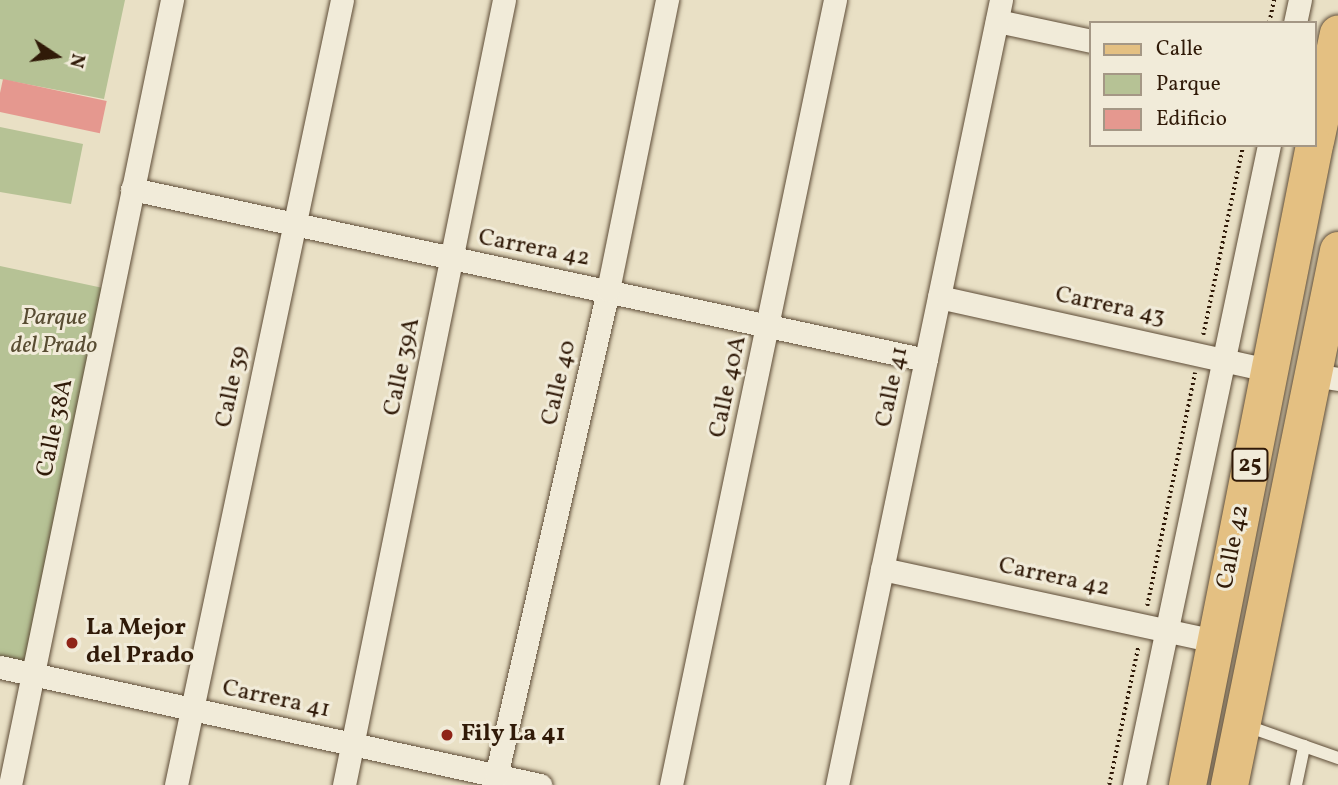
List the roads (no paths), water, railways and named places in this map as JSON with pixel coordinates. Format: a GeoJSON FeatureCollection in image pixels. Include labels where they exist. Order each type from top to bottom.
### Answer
{"type":"FeatureCollection","features":[{"type":"Feature","properties":{"kind":"main road","name":"Calle 42"},"geometry":{"type":"LineString","coordinates":[[1317,122],[1320,90],[1338,33]]}},
{"type":"Feature","properties":{"kind":"main road","name":"Calle 42"},"geometry":{"type":"LineString","coordinates":[[1186,785],[1314,147]]}},
{"type":"Feature","properties":{"kind":"main road","name":"Calle 42"},"geometry":{"type":"LineString","coordinates":[[1229,785],[1241,723],[1325,377],[1338,250]]}},
{"type":"Feature","properties":{"kind":"street","name":"Calle 38A"},"geometry":{"type":"LineString","coordinates":[[10,785],[172,0]]}},
{"type":"Feature","properties":{"kind":"street","name":"Calle 39"},"geometry":{"type":"LineString","coordinates":[[176,785],[342,0]]}},
{"type":"Feature","properties":{"kind":"street","name":"Calle 39A"},"geometry":{"type":"LineString","coordinates":[[352,744],[504,0]]}},
{"type":"Feature","properties":{"kind":"street","name":"Calle 40"},"geometry":{"type":"LineString","coordinates":[[496,776],[608,290],[667,0]]}},
{"type":"Feature","properties":{"kind":"street","name":"Calle 40A"},"geometry":{"type":"LineString","coordinates":[[671,785],[769,328],[835,0]]}},
{"type":"Feature","properties":{"kind":"street"},"geometry":{"type":"LineString","coordinates":[[1295,21],[1300,0]]}},
{"type":"Feature","properties":{"kind":"street"},"geometry":{"type":"LineString","coordinates":[[999,11],[1090,41]]}},
{"type":"Feature","properties":{"kind":"street","name":"Calle 41"},"geometry":{"type":"LineString","coordinates":[[837,785],[999,11]]}},
{"type":"Feature","properties":{"kind":"street"},"geometry":{"type":"LineString","coordinates":[[1134,785],[1269,147]]}},
{"type":"Feature","properties":{"kind":"street","name":"Carrera 42"},"geometry":{"type":"LineString","coordinates":[[132,190],[926,360]]}},
{"type":"Feature","properties":{"kind":"street","name":"Carrera 43"},"geometry":{"type":"LineString","coordinates":[[939,297],[1269,370]]}},
{"type":"Feature","properties":{"kind":"street","name":"Carrera 42"},"geometry":{"type":"LineString","coordinates":[[882,569],[1215,641]]}},
{"type":"Feature","properties":{"kind":"street","name":"Carrera 41"},"geometry":{"type":"LineString","coordinates":[[0,667],[540,785]]}},
{"type":"Feature","properties":{"kind":"street"},"geometry":{"type":"LineString","coordinates":[[344,785],[352,744]]}},
{"type":"Feature","properties":{"kind":"lane"},"geometry":{"type":"LineString","coordinates":[[1241,723],[1338,758]]}},
{"type":"Feature","properties":{"kind":"lane"},"geometry":{"type":"LineString","coordinates":[[1296,785],[1304,746]]}},
{"type":"Feature","properties":{"kind":"place","name":"La Mejor del Prado"},"geometry":{"type":"Point","coordinates":[72,643]}},
{"type":"Feature","properties":{"kind":"place","name":"Fily La 41"},"geometry":{"type":"Point","coordinates":[447,735]}},
{"type":"Feature","properties":{"kind":"park label","name":"Parque del Prado"},"geometry":{"type":"Point","coordinates":[54,333]}}]}
